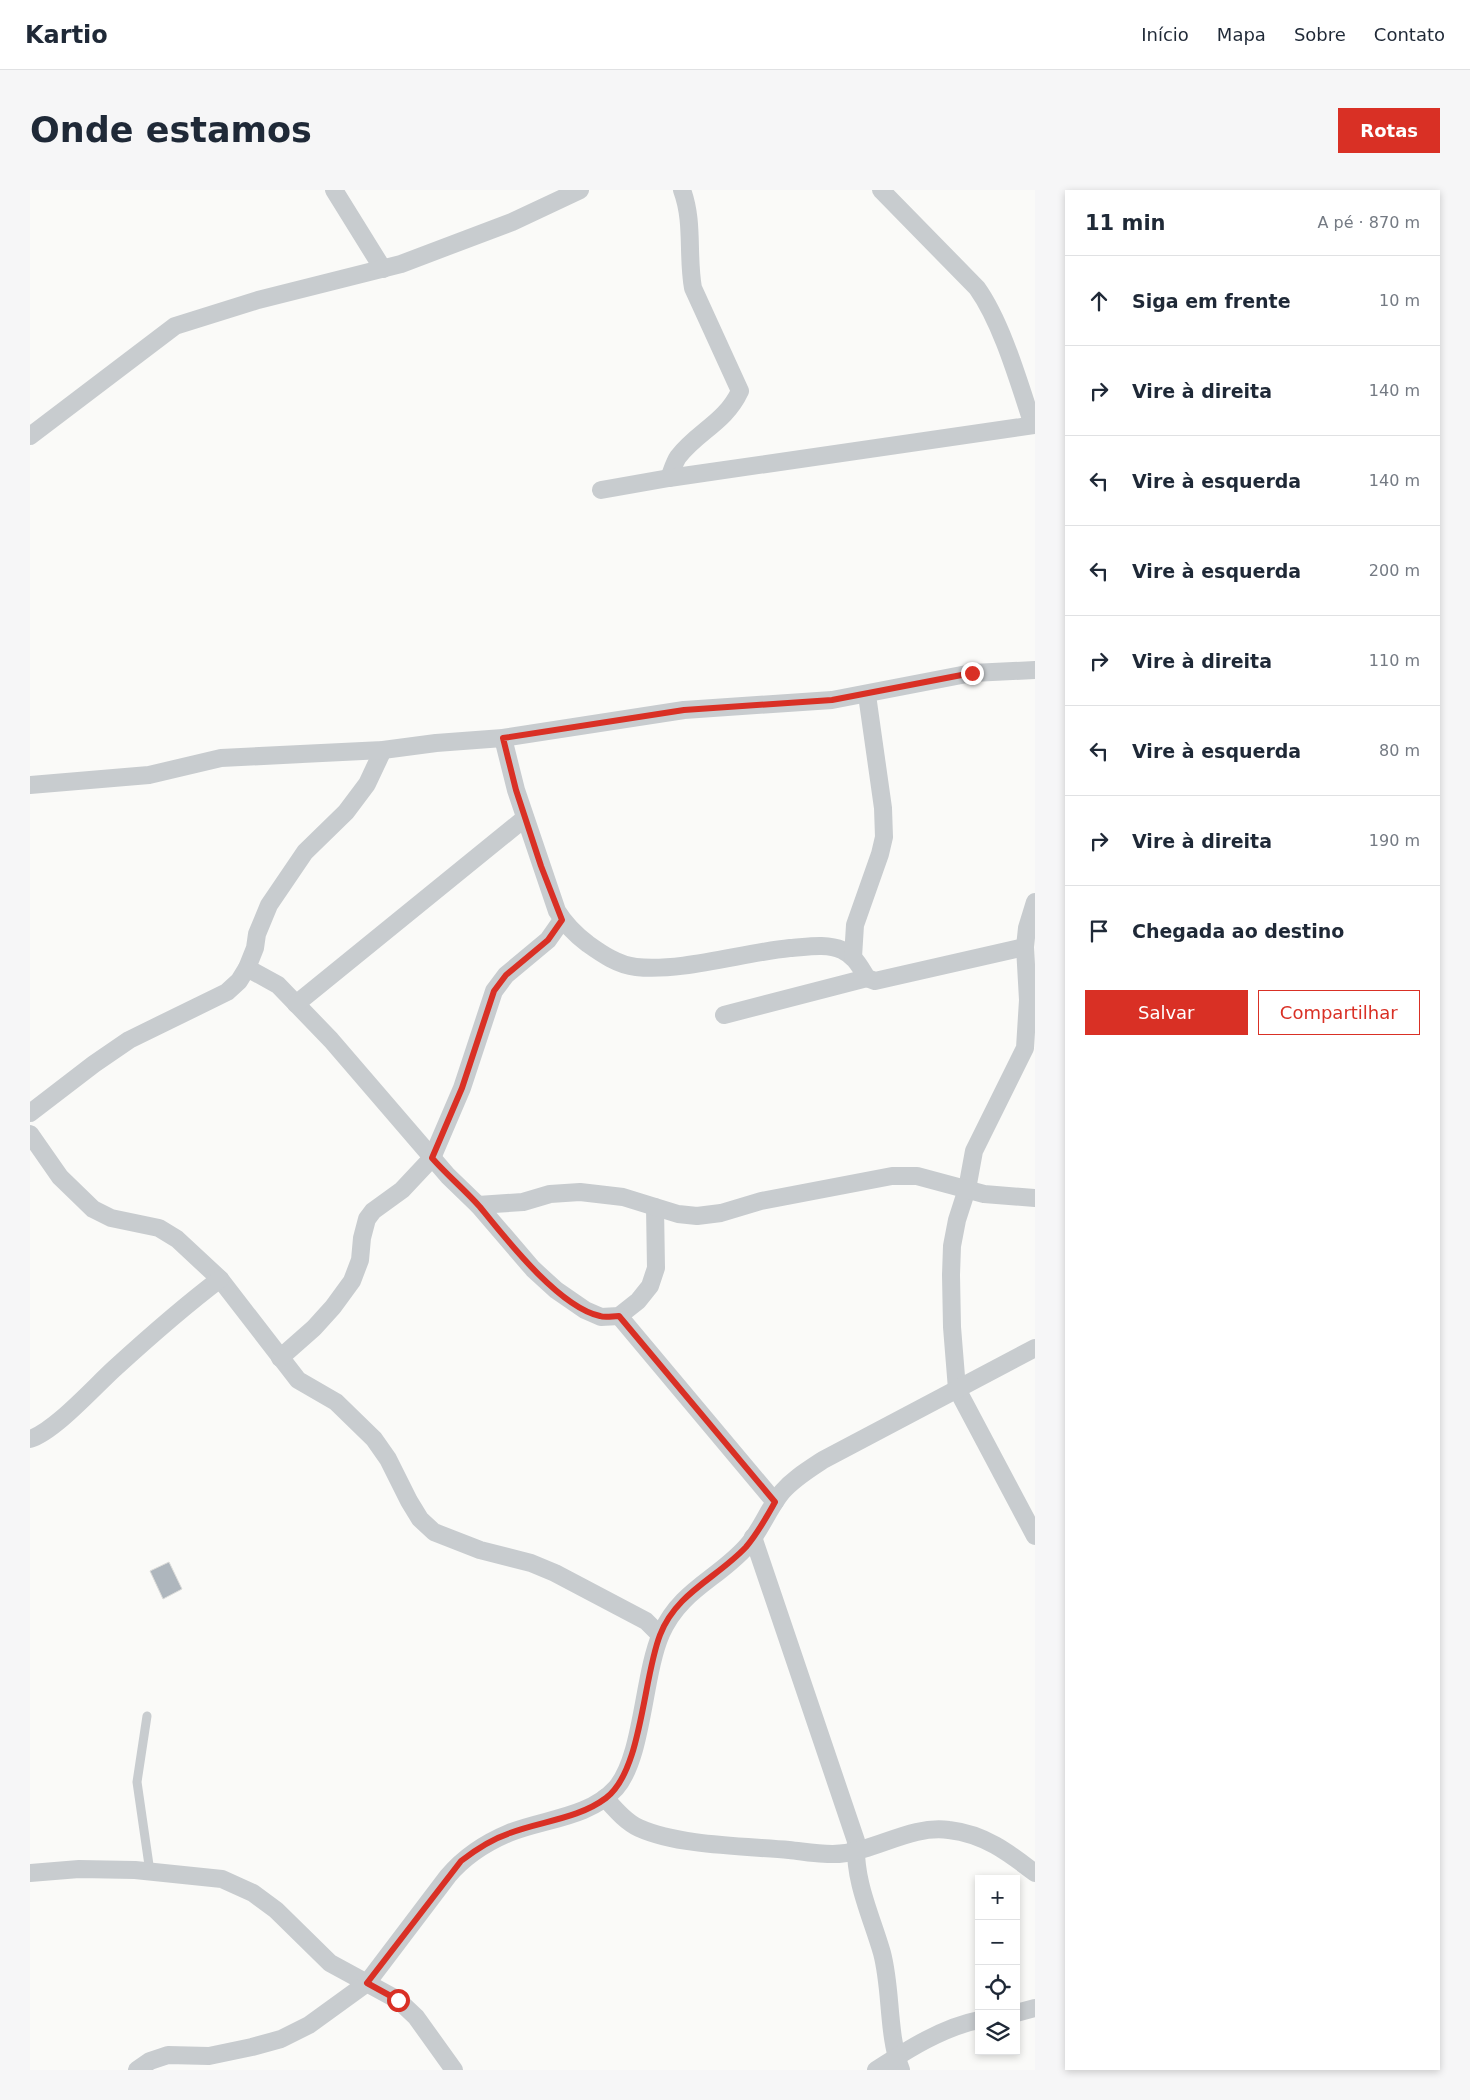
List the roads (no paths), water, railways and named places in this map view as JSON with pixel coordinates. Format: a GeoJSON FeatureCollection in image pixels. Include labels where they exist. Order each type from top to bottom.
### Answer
{"type":"FeatureCollection","features":[{"type":"Feature","properties":{"kind":"street"},"geometry":{"type":"LineString","coordinates":[[334,190],[383,269]]}},
{"type":"Feature","properties":{"kind":"street"},"geometry":{"type":"LineString","coordinates":[[30,436],[175,326],[258,300],[383,269],[512,222],[580,190]]}},
{"type":"Feature","properties":{"kind":"street"},"geometry":{"type":"LineString","coordinates":[[669,478],[677,458],[692,442],[716,424],[735,402],[740,391],[693,288],[690,273],[689,214],[682,190]]}},
{"type":"Feature","properties":{"kind":"street"},"geometry":{"type":"LineString","coordinates":[[601,490],[669,478],[1034,425],[984,298],[977,288],[881,190]]}},
{"type":"Feature","properties":{"kind":"street"},"geometry":{"type":"LineString","coordinates":[[30,785],[149,775],[221,758],[383,750],[436,742],[503,738],[684,710],[832,700],[867,695],[972,673],[1035,670]]}},
{"type":"Feature","properties":{"kind":"street"},"geometry":{"type":"LineString","coordinates":[[853,957],[855,925],[884,837],[884,808],[867,695]]}},
{"type":"Feature","properties":{"kind":"street"},"geometry":{"type":"LineString","coordinates":[[503,738],[525,818],[562,920],[602,954],[635,967],[676,966],[752,952],[817,946],[841,949],[853,957],[867,978]]}},
{"type":"Feature","properties":{"kind":"street"},"geometry":{"type":"LineString","coordinates":[[30,1114],[94,1064],[129,1040],[227,992],[238,981],[247,968],[255,948],[257,934],[269,905],[305,852],[346,812],[368,784],[383,750]]}},
{"type":"Feature","properties":{"kind":"street"},"geometry":{"type":"LineString","coordinates":[[296,1004],[525,818]]}},
{"type":"Feature","properties":{"kind":"street"},"geometry":{"type":"LineString","coordinates":[[1035,902],[1027,928],[1025,947],[1028,1000],[1025,1048],[974,1151],[967,1189],[957,1220],[952,1246],[952,1327],[957,1389],[1035,1536]]}},
{"type":"Feature","properties":{"kind":"street"},"geometry":{"type":"LineString","coordinates":[[280,1358],[314,1328],[352,1280],[360,1260],[367,1219],[373,1211],[402,1190],[432,1158],[462,1088],[494,991],[506,975],[548,940],[562,920]]}},
{"type":"Feature","properties":{"kind":"street"},"geometry":{"type":"LineString","coordinates":[[724,1015],[867,978],[875,980],[1025,947]]}},
{"type":"Feature","properties":{"kind":"street"},"geometry":{"type":"LineString","coordinates":[[247,968],[278,985],[331,1040],[432,1158],[478,1205],[533,1269],[556,1290],[585,1310],[601,1317],[619,1316],[638,1301],[650,1286],[656,1268],[655,1207]]}},
{"type":"Feature","properties":{"kind":"street"},"geometry":{"type":"LineString","coordinates":[[30,1134],[60,1177],[92,1209],[111,1218],[159,1228],[177,1239],[220,1279],[298,1380],[336,1402],[374,1439],[388,1459],[420,1519],[434,1532],[480,1550],[531,1562],[608,1599],[646,1621],[660,1635]]}},
{"type":"Feature","properties":{"kind":"street"},"geometry":{"type":"LineString","coordinates":[[478,1205],[523,1202],[550,1194],[580,1192],[623,1197],[655,1207],[697,1216],[721,1213],[761,1200],[892,1176],[917,1176],[1001,1196],[1035,1198]]}},
{"type":"Feature","properties":{"kind":"street"},"geometry":{"type":"LineString","coordinates":[[30,1439],[38,1436],[73,1407],[176,1312],[220,1279]]}},
{"type":"Feature","properties":{"kind":"street"},"geometry":{"type":"LineString","coordinates":[[619,1316],[775,1502]]}},
{"type":"Feature","properties":{"kind":"street"},"geometry":{"type":"LineString","coordinates":[[137,2070],[150,2061],[168,2055],[209,2056],[281,2038],[309,2025],[367,1983],[448,1876],[467,1856],[510,1833],[557,1820],[605,1798],[617,1787],[629,1766],[660,1635],[670,1615],[698,1585],[731,1560],[754,1537],[775,1502],[796,1478],[823,1460],[1035,1348]]}},
{"type":"Feature","properties":{"kind":"street"},"geometry":{"type":"LineString","coordinates":[[754,1537],[833,1780],[853,1830],[866,1908],[882,1953],[890,1994],[898,2064]]}},
{"type":"Feature","properties":{"kind":"street"},"geometry":{"type":"LineString","coordinates":[[646,1621],[670,1615]]}},
{"type":"Feature","properties":{"kind":"street"},"geometry":{"type":"LineString","coordinates":[[605,1798],[617,1811],[639,1828],[676,1839],[823,1854],[855,1851],[922,1832],[946,1829],[972,1833],[989,1841],[1035,1873]]}},
{"type":"Feature","properties":{"kind":"street"},"geometry":{"type":"LineString","coordinates":[[30,1873],[79,1869],[150,1872],[222,1879],[253,1893],[276,1910],[330,1963],[398,2000],[416,2017],[454,2070]]}},
{"type":"Feature","properties":{"kind":"street"},"geometry":{"type":"LineString","coordinates":[[1020,2012],[1035,2008]]}},
{"type":"Feature","properties":{"kind":"street"},"geometry":{"type":"LineString","coordinates":[[876,2070],[898,2064],[964,2023],[975,2021]]}},
{"type":"Feature","properties":{"kind":"lane"},"geometry":{"type":"LineString","coordinates":[[147,1716],[136,1782],[150,1872]]}}]}
